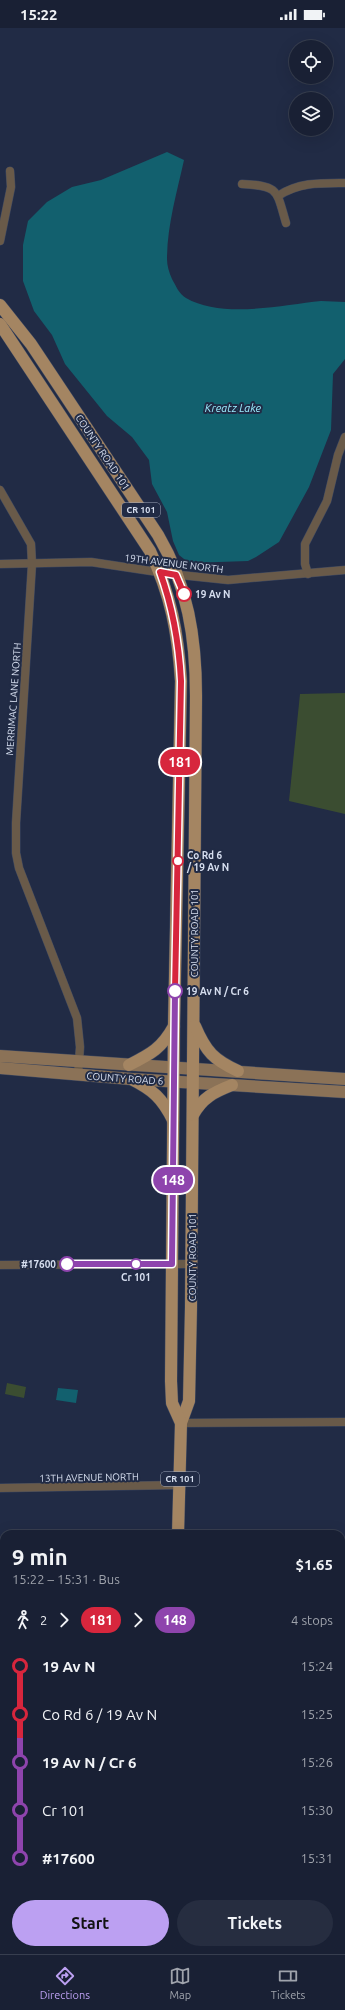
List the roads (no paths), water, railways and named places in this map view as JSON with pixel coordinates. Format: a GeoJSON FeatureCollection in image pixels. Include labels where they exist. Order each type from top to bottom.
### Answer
{"type":"FeatureCollection","features":[{"type":"Feature","properties":{"kind":"main road","name":"COUNTY ROAD 101"},"geometry":{"type":"LineString","coordinates":[[0,305],[31,344],[165,547],[176,575],[193,629],[196,664],[194,1023],[189,1401],[181,1423],[178,1530]]}},
{"type":"Feature","properties":{"kind":"main road","name":"COUNTY ROAD 101"},"geometry":{"type":"LineString","coordinates":[[0,324],[150,551],[160,572],[176,627],[181,681],[174,1025],[175,1067],[172,1264],[172,1403],[181,1423]]}},
{"type":"Feature","properties":{"kind":"main road"},"geometry":{"type":"LineString","coordinates":[[194,1023],[208,1052],[223,1064],[238,1071]]}},
{"type":"Feature","properties":{"kind":"main road"},"geometry":{"type":"LineString","coordinates":[[129,1065],[157,1049],[167,1038],[174,1025]]}},
{"type":"Feature","properties":{"kind":"main road","name":"COUNTY ROAD 6"},"geometry":{"type":"LineString","coordinates":[[0,1056],[238,1071],[345,1080]]}},
{"type":"Feature","properties":{"kind":"main road","name":"COUNTY ROAD 6"},"geometry":{"type":"LineString","coordinates":[[0,1068],[174,1082],[345,1092]]}},
{"type":"Feature","properties":{"kind":"main road"},"geometry":{"type":"LineString","coordinates":[[131,1079],[146,1086],[158,1096],[174,1122]]}},
{"type":"Feature","properties":{"kind":"main road"},"geometry":{"type":"LineString","coordinates":[[193,1116],[198,1105],[206,1097],[232,1085]]}},
{"type":"Feature","properties":{"kind":"street"},"geometry":{"type":"LineString","coordinates":[[0,241],[12,187],[10,171]]}},
{"type":"Feature","properties":{"kind":"street"},"geometry":{"type":"LineString","coordinates":[[278,196],[295,187],[305,184],[345,183]]}},
{"type":"Feature","properties":{"kind":"street"},"geometry":{"type":"LineString","coordinates":[[242,184],[265,185],[271,188],[278,196],[286,223]]}},
{"type":"Feature","properties":{"kind":"street"},"geometry":{"type":"LineString","coordinates":[[308,574],[305,564],[305,544],[327,501],[338,455],[345,437]]}},
{"type":"Feature","properties":{"kind":"street","name":"MERRIMAC LANE NORTH"},"geometry":{"type":"LineString","coordinates":[[0,490],[31,544],[32,564],[16,816],[16,853],[25,882],[77,1018],[80,1047],[78,1075]]}},
{"type":"Feature","properties":{"kind":"street","name":"19TH AVENUE NORTH"},"geometry":{"type":"LineString","coordinates":[[0,564],[91,562],[176,575],[228,580],[345,570]]}},
{"type":"Feature","properties":{"kind":"street"},"geometry":{"type":"LineString","coordinates":[[0,1265],[191,1264]]}},
{"type":"Feature","properties":{"kind":"street"},"geometry":{"type":"LineString","coordinates":[[181,1423],[345,1422]]}},
{"type":"Feature","properties":{"kind":"street","name":"13TH AVENUE NORTH"},"geometry":{"type":"LineString","coordinates":[[0,1488],[179,1485]]}},
{"type":"Feature","properties":{"kind":"water","name":"Kreatz Lake"},"geometry":{"type":"Polygon","coordinates":[[[167,152],[184,160],[167,247],[168,269],[181,294],[186,298],[201,304],[217,308],[234,309],[252,309],[321,301],[345,302],[345,359],[333,374],[331,430],[309,487],[279,542],[248,561],[189,563],[179,555],[173,541],[167,512],[152,484],[149,460],[132,437],[107,416],[65,364],[52,335],[34,311],[23,281],[23,245],[28,221],[47,202],[72,187],[101,180],[167,152]]]}},
{"type":"Feature","properties":{"kind":"water"},"geometry":{"type":"Polygon","coordinates":[[[58,1388],[78,1390],[76,1403],[56,1400],[58,1388]]]}},
{"type":"Feature","properties":{"kind":"place","name":"19 Av N"},"geometry":{"type":"Point","coordinates":[184,594]}},
{"type":"Feature","properties":{"kind":"place","name":"Co Rd 6 / 19 Av N"},"geometry":{"type":"Point","coordinates":[178,861]}},
{"type":"Feature","properties":{"kind":"place","name":"19 Av N / Cr 6"},"geometry":{"type":"Point","coordinates":[175,991]}},
{"type":"Feature","properties":{"kind":"place","name":"#17600"},"geometry":{"type":"Point","coordinates":[67,1264]}},
{"type":"Feature","properties":{"kind":"place","name":"Cr 101"},"geometry":{"type":"Point","coordinates":[136,1264]}}]}
